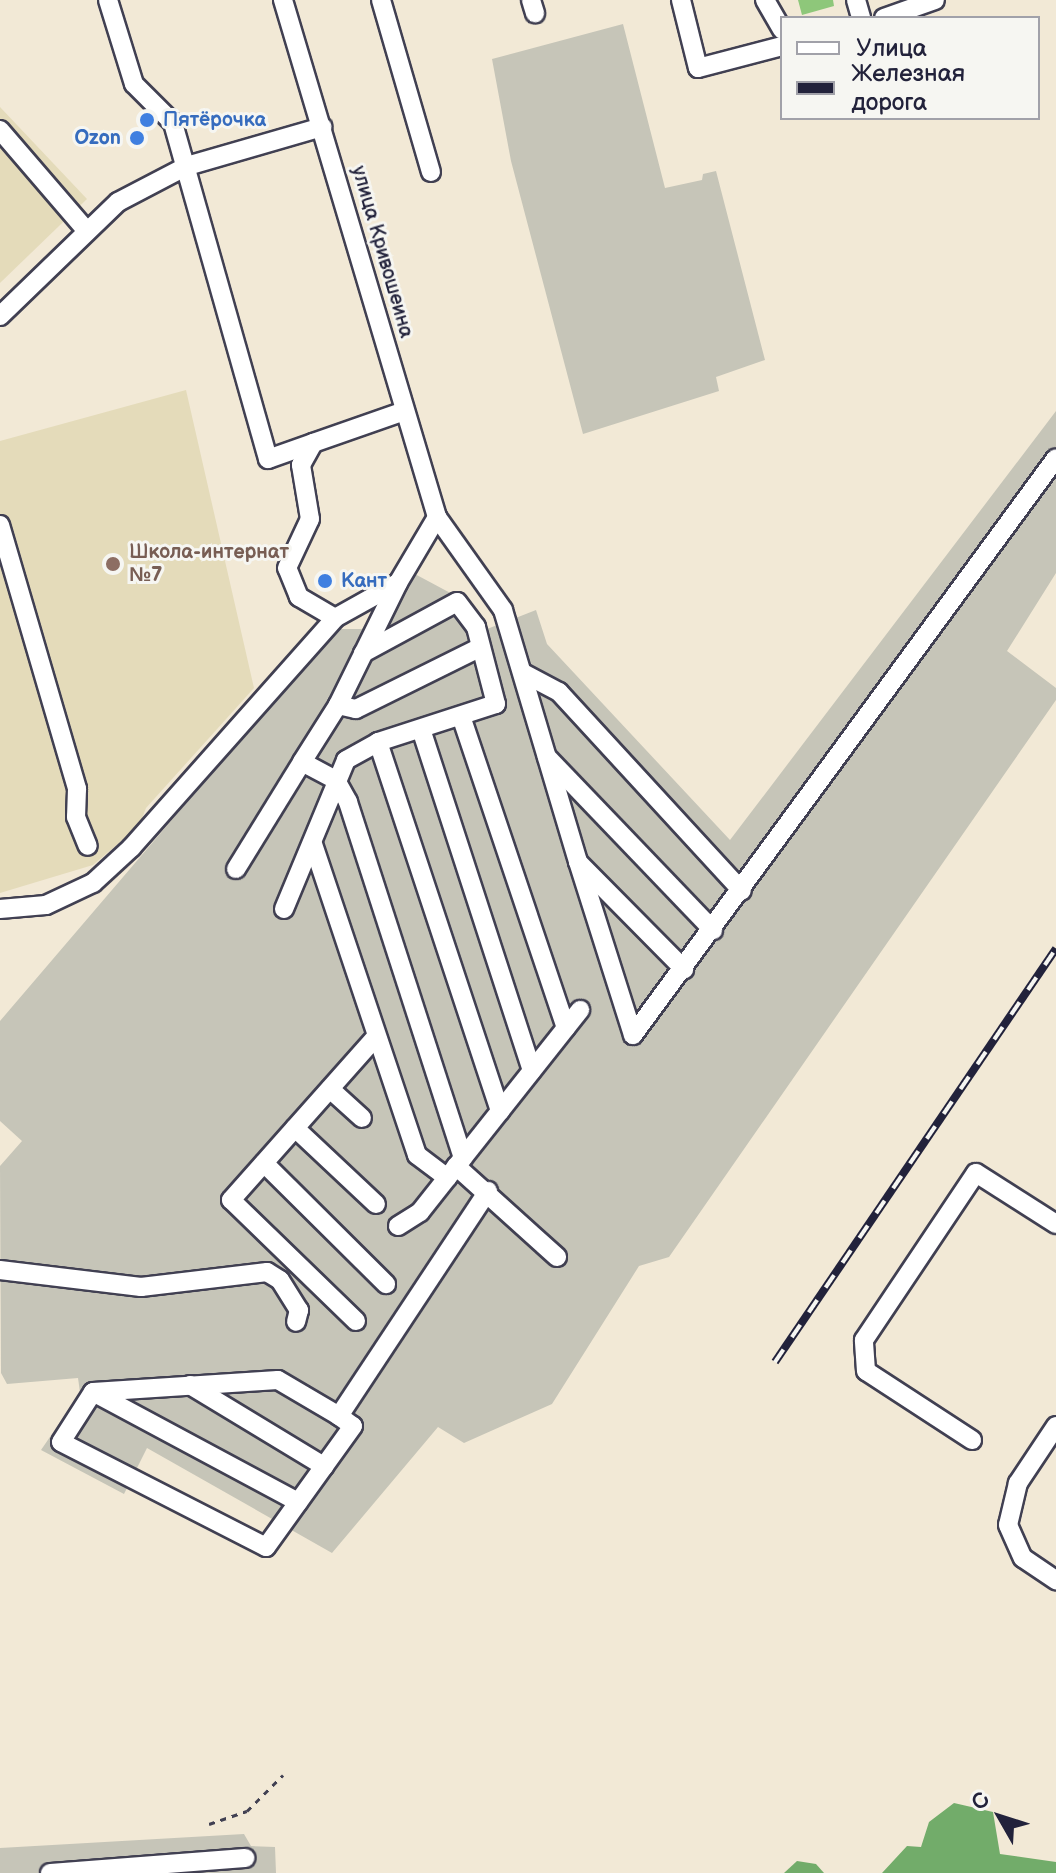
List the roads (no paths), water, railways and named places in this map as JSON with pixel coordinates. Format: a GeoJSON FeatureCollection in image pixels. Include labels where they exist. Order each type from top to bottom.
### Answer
{"type":"FeatureCollection","features":[{"type":"Feature","properties":{"kind":"street"},"geometry":{"type":"LineString","coordinates":[[108,0],[134,84],[173,123],[268,459],[405,411]]}},
{"type":"Feature","properties":{"kind":"street","name":"улица Кривошеина"},"geometry":{"type":"LineString","coordinates":[[283,0],[437,517],[503,610],[633,1035],[684,969]]}},
{"type":"Feature","properties":{"kind":"street"},"geometry":{"type":"LineString","coordinates":[[381,0],[431,172]]}},
{"type":"Feature","properties":{"kind":"street"},"geometry":{"type":"LineString","coordinates":[[681,0],[698,68],[780,47]]}},
{"type":"Feature","properties":{"kind":"street"},"geometry":{"type":"LineString","coordinates":[[765,0],[780,26]]}},
{"type":"Feature","properties":{"kind":"street"},"geometry":{"type":"LineString","coordinates":[[890,16],[935,0]]}},
{"type":"Feature","properties":{"kind":"street"},"geometry":{"type":"LineString","coordinates":[[0,316],[118,202],[187,166],[322,127]]}},
{"type":"Feature","properties":{"kind":"street"},"geometry":{"type":"LineString","coordinates":[[0,130],[86,230]]}},
{"type":"Feature","properties":{"kind":"street"},"geometry":{"type":"LineString","coordinates":[[313,443],[301,465],[310,519],[287,568],[299,597],[335,618]]}},
{"type":"Feature","properties":{"kind":"street"},"geometry":{"type":"LineString","coordinates":[[578,862],[684,969],[1056,458]]}},
{"type":"Feature","properties":{"kind":"street"},"geometry":{"type":"LineString","coordinates":[[236,869],[338,705],[398,583],[437,517]]}},
{"type":"Feature","properties":{"kind":"street"},"geometry":{"type":"LineString","coordinates":[[0,525],[77,789],[76,817],[88,846]]}},
{"type":"Feature","properties":{"kind":"street"},"geometry":{"type":"LineString","coordinates":[[0,909],[46,905],[93,883],[131,848],[335,618],[398,583]]}},
{"type":"Feature","properties":{"kind":"street"},"geometry":{"type":"LineString","coordinates":[[284,909],[346,760],[378,742],[496,704],[476,627],[457,602],[362,653]]}},
{"type":"Feature","properties":{"kind":"street"},"geometry":{"type":"LineString","coordinates":[[338,705],[356,709],[479,648]]}},
{"type":"Feature","properties":{"kind":"street"},"geometry":{"type":"LineString","coordinates":[[523,673],[559,692],[742,891]]}},
{"type":"Feature","properties":{"kind":"street"},"geometry":{"type":"LineString","coordinates":[[461,716],[566,1028]]}},
{"type":"Feature","properties":{"kind":"street"},"geometry":{"type":"LineString","coordinates":[[421,729],[532,1070]]}},
{"type":"Feature","properties":{"kind":"street"},"geometry":{"type":"LineString","coordinates":[[378,742],[500,1111]]}},
{"type":"Feature","properties":{"kind":"street"},"geometry":{"type":"LineString","coordinates":[[547,757],[713,930]]}},
{"type":"Feature","properties":{"kind":"street"},"geometry":{"type":"LineString","coordinates":[[302,762],[336,780],[456,1167]]}},
{"type":"Feature","properties":{"kind":"street"},"geometry":{"type":"LineString","coordinates":[[313,844],[375,1038],[417,1155],[456,1167],[488,1191],[557,1257]]}},
{"type":"Feature","properties":{"kind":"street"},"geometry":{"type":"LineString","coordinates":[[398,1226],[420,1212],[580,1010]]}},
{"type":"Feature","properties":{"kind":"street"},"geometry":{"type":"LineString","coordinates":[[356,1321],[231,1200],[375,1038]]}},
{"type":"Feature","properties":{"kind":"street"},"geometry":{"type":"LineString","coordinates":[[330,1089],[362,1118]]}},
{"type":"Feature","properties":{"kind":"street"},"geometry":{"type":"LineString","coordinates":[[295,1128],[376,1204]]}},
{"type":"Feature","properties":{"kind":"street"},"geometry":{"type":"LineString","coordinates":[[264,1163],[386,1284]]}},
{"type":"Feature","properties":{"kind":"street"},"geometry":{"type":"LineString","coordinates":[[972,1440],[866,1371],[864,1340],[976,1173],[1056,1224]]}},
{"type":"Feature","properties":{"kind":"street"},"geometry":{"type":"LineString","coordinates":[[339,1416],[488,1191]]}},
{"type":"Feature","properties":{"kind":"street"},"geometry":{"type":"LineString","coordinates":[[0,1270],[141,1287],[267,1272],[280,1280],[299,1310],[296,1322]]}},
{"type":"Feature","properties":{"kind":"street"},"geometry":{"type":"LineString","coordinates":[[278,1380],[353,1426],[266,1547],[61,1442],[93,1392],[278,1380]]}},
{"type":"Feature","properties":{"kind":"street"},"geometry":{"type":"LineString","coordinates":[[190,1385],[324,1466]]}},
{"type":"Feature","properties":{"kind":"street"},"geometry":{"type":"LineString","coordinates":[[93,1392],[298,1502]]}},
{"type":"Feature","properties":{"kind":"street"},"geometry":{"type":"LineString","coordinates":[[1056,1426],[1050,1446],[1018,1483],[1008,1525],[1023,1558],[1056,1580]]}},
{"type":"Feature","properties":{"kind":"street"},"geometry":{"type":"LineString","coordinates":[[50,1873],[245,1858]]}},
{"type":"Feature","properties":{"kind":"railway"},"geometry":{"type":"LineString","coordinates":[[775,1362],[1056,949]]}},
{"type":"Feature","properties":{"kind":"place","name":"Пятёрочка"},"geometry":{"type":"Point","coordinates":[147,120]}},
{"type":"Feature","properties":{"kind":"place","name":"Ozon"},"geometry":{"type":"Point","coordinates":[137,138]}},
{"type":"Feature","properties":{"kind":"place","name":"Школа-интернат №7"},"geometry":{"type":"Point","coordinates":[113,564]}},
{"type":"Feature","properties":{"kind":"place","name":"Кант"},"geometry":{"type":"Point","coordinates":[325,581]}}]}
